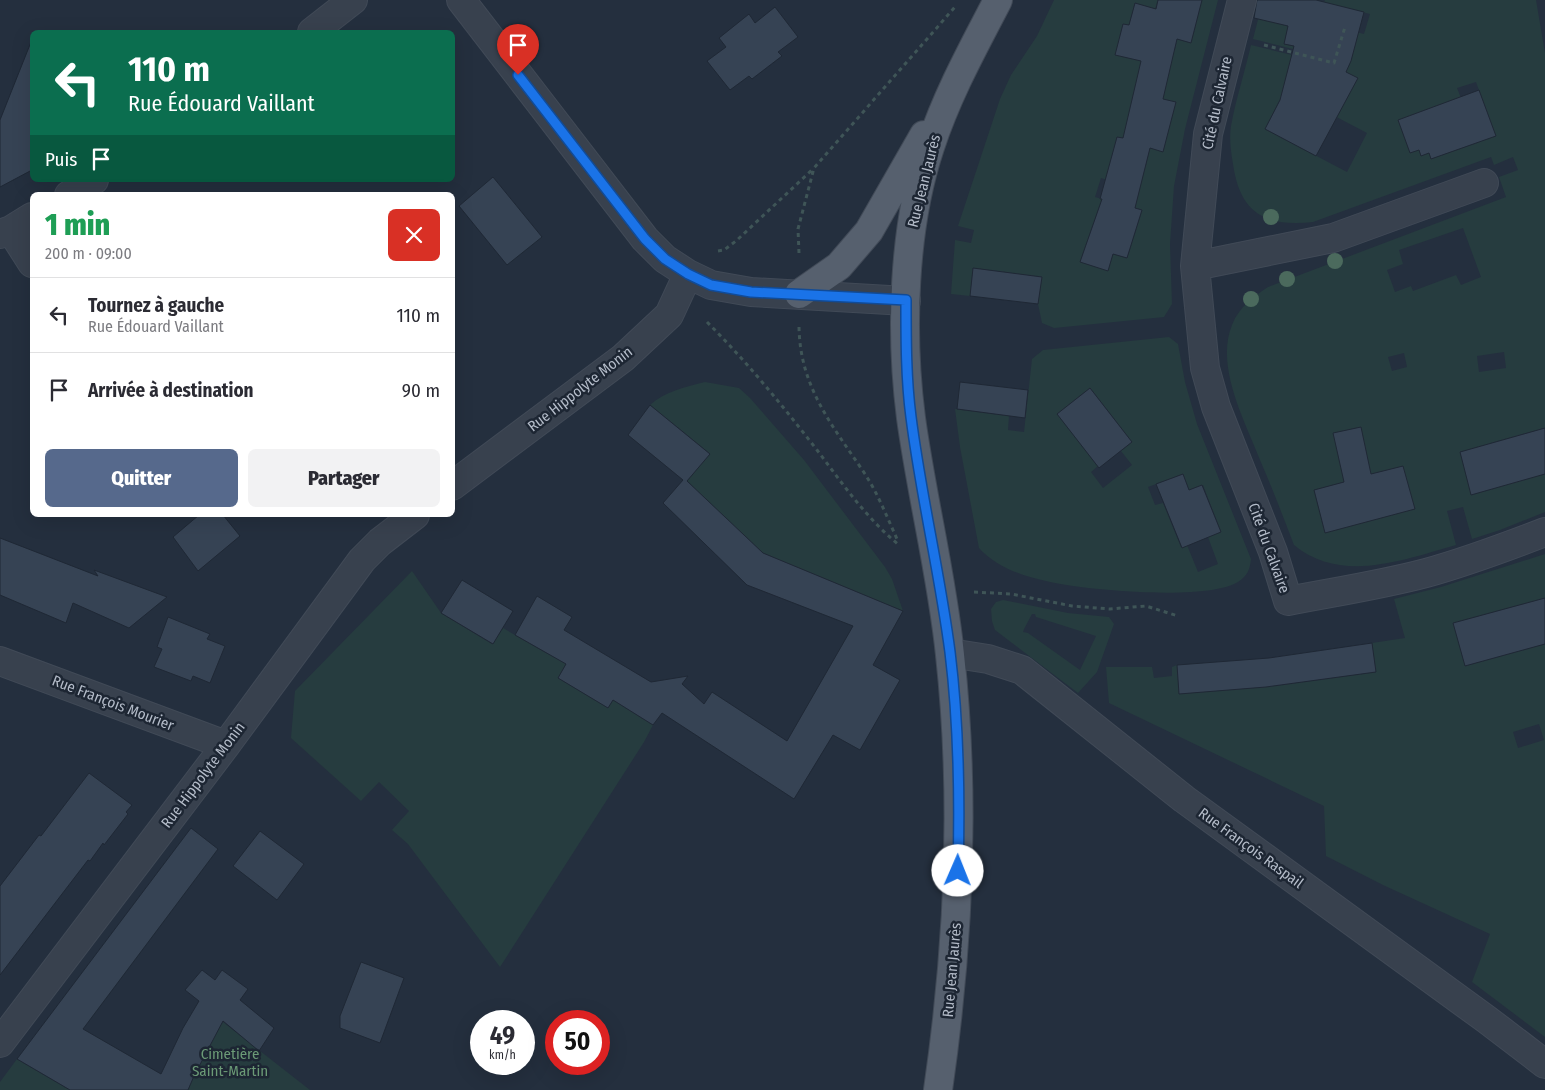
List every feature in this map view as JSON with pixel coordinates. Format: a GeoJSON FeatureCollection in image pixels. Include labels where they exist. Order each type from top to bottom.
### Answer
{"type":"FeatureCollection","features":[{"type":"Feature","properties":{"kind":"main road","name":"Rue Jean Jaurès"},"geometry":{"type":"LineString","coordinates":[[938,1090],[948,1020],[958,902],[956,715],[950,653],[911,416],[906,355],[906,300],[912,220],[929,149],[955,82],[998,0]]}},
{"type":"Feature","properties":{"kind":"main road"},"geometry":{"type":"LineString","coordinates":[[799,294],[839,266],[869,232],[955,82]]}},
{"type":"Feature","properties":{"kind":"street"},"geometry":{"type":"LineString","coordinates":[[315,30],[353,0]]}},
{"type":"Feature","properties":{"kind":"street"},"geometry":{"type":"LineString","coordinates":[[461,0],[645,239],[665,259],[688,274],[711,285],[751,292],[906,300]]}},
{"type":"Feature","properties":{"kind":"street","name":"Cité du Calvaire"},"geometry":{"type":"LineString","coordinates":[[1242,0],[1208,134],[1195,266],[1205,368],[1216,407],[1273,552],[1288,601],[1372,586],[1426,573],[1472,559],[1545,532]]}},
{"type":"Feature","properties":{"kind":"street"},"geometry":{"type":"LineString","coordinates":[[74,192],[91,182]]}},
{"type":"Feature","properties":{"kind":"street"},"geometry":{"type":"LineString","coordinates":[[1195,266],[1333,238],[1484,183]]}},
{"type":"Feature","properties":{"kind":"street"},"geometry":{"type":"LineString","coordinates":[[14,227],[30,259]]}},
{"type":"Feature","properties":{"kind":"street","name":"Rue Hippolyte Monin"},"geometry":{"type":"LineString","coordinates":[[455,484],[623,358],[669,315],[688,274]]}},
{"type":"Feature","properties":{"kind":"street","name":"Rue Hippolyte Monin"},"geometry":{"type":"LineString","coordinates":[[0,1043],[226,745],[362,560],[380,542],[412,517]]}},
{"type":"Feature","properties":{"kind":"street","name":"Rue François Raspail"},"geometry":{"type":"LineString","coordinates":[[950,653],[988,659],[1022,670],[1184,799],[1545,1064]]}},
{"type":"Feature","properties":{"kind":"street","name":"Rue François Mourier"},"geometry":{"type":"LineString","coordinates":[[0,661],[226,745]]}},
{"type":"Feature","properties":{"kind":"path"},"geometry":{"type":"LineString","coordinates":[[710,253],[724,250],[814,168],[956,6]]}},
{"type":"Feature","properties":{"kind":"path"},"geometry":{"type":"LineString","coordinates":[[1232,36],[1334,63],[1345,26]]}},
{"type":"Feature","properties":{"kind":"path"},"geometry":{"type":"LineString","coordinates":[[799,254],[798,229],[814,168]]}},
{"type":"Feature","properties":{"kind":"path"},"geometry":{"type":"LineString","coordinates":[[708,322],[730,344],[786,410],[879,528],[900,546],[875,492],[819,404],[805,363],[800,339],[800,323]]}},
{"type":"Feature","properties":{"kind":"path"},"geometry":{"type":"LineString","coordinates":[[1011,594],[1072,606],[1110,609],[1146,606],[1178,616]]}},
{"type":"Feature","properties":{"kind":"green space"},"geometry":{"type":"Polygon","coordinates":[[[1054,0],[1158,0],[1155,9],[1135,3],[1129,25],[1123,24],[1119,41],[1175,49],[1177,39],[1190,43],[1202,0],[1218,0],[1185,129],[1174,186],[1170,244],[1172,304],[1164,317],[1054,328],[1042,323],[1038,304],[1042,277],[973,268],[970,296],[951,294],[955,240],[971,243],[974,230],[958,226],[1000,99],[1011,75],[1037,36],[1054,0]],[[1163,99],[1123,138],[1117,137],[1112,157],[1146,165],[1150,148],[1163,151],[1175,102],[1163,99]],[[1101,178],[1095,197],[1102,199],[1086,245],[1108,270],[1113,254],[1127,258],[1142,210],[1130,206],[1135,189],[1101,178]]]}},
{"type":"Feature","properties":{"kind":"green space"},"geometry":{"type":"Polygon","coordinates":[[[1263,0],[1276,23],[1288,26],[1284,44],[1320,53],[1332,59],[1253,39],[1263,0]]]}},
{"type":"Feature","properties":{"kind":"green space"},"geometry":{"type":"Polygon","coordinates":[[[1325,0],[1536,0],[1545,53],[1545,428],[1460,452],[1472,494],[1545,474],[1545,512],[1472,539],[1463,507],[1447,511],[1456,545],[1415,557],[1373,565],[1352,566],[1332,564],[1312,557],[1294,545],[1234,394],[1227,358],[1228,341],[1232,325],[1243,308],[1268,287],[1506,197],[1499,177],[1518,170],[1513,157],[1494,165],[1491,157],[1313,222],[1282,222],[1258,214],[1249,206],[1242,195],[1232,159],[1230,141],[1233,116],[1251,45],[1292,55],[1287,73],[1336,67],[1352,31],[1364,34],[1370,14],[1324,2],[1325,0]],[[1476,82],[1457,88],[1463,103],[1419,150],[1421,156],[1429,153],[1431,159],[1479,142],[1491,123],[1476,82]],[[1285,90],[1265,129],[1347,172],[1367,133],[1285,90]],[[1463,228],[1399,250],[1403,264],[1387,270],[1395,292],[1411,286],[1413,291],[1456,275],[1461,285],[1481,277],[1463,228]],[[1504,352],[1477,356],[1479,372],[1506,368],[1504,352]],[[1404,353],[1388,357],[1392,371],[1407,367],[1404,353]],[[1361,427],[1334,433],[1337,449],[1361,427]],[[1403,466],[1314,490],[1325,532],[1403,466]]]}},
{"type":"Feature","properties":{"kind":"green space"},"geometry":{"type":"Polygon","coordinates":[[[1169,337],[1178,344],[1185,382],[1197,424],[1251,559],[1249,570],[1242,579],[1228,586],[1206,591],[1178,593],[1088,588],[1046,581],[1019,573],[993,560],[979,548],[960,447],[955,409],[1009,416],[1008,430],[1024,432],[1032,359],[1043,350],[1169,337]],[[1090,388],[1061,411],[1098,466],[1091,472],[1103,488],[1132,465],[1121,451],[1132,442],[1090,388]],[[1183,474],[1148,487],[1155,505],[1163,503],[1181,547],[1187,545],[1198,572],[1218,564],[1208,537],[1221,532],[1203,485],[1189,490],[1183,474]]]}},
{"type":"Feature","properties":{"kind":"green space"},"geometry":{"type":"Polygon","coordinates":[[[705,382],[739,388],[804,460],[885,567],[892,579],[903,611],[763,553],[686,482],[709,453],[650,405],[669,393],[705,382]]]}},
{"type":"Feature","properties":{"kind":"green space"},"geometry":{"type":"Polygon","coordinates":[[[1545,554],[1545,607],[1543,599],[1454,623],[1465,666],[1545,644],[1545,1037],[1472,982],[1490,934],[1383,885],[1326,856],[1324,806],[1109,703],[1106,667],[1152,667],[1154,678],[1172,676],[1172,667],[1177,665],[1179,694],[1264,687],[1262,658],[1270,658],[1274,686],[1376,672],[1372,643],[1405,638],[1394,599],[1441,587],[1545,554]],[[1539,724],[1513,732],[1518,748],[1544,740],[1539,724]]]}},
{"type":"Feature","properties":{"kind":"green space"},"geometry":{"type":"Polygon","coordinates":[[[412,571],[441,613],[492,644],[503,628],[548,654],[567,662],[558,678],[608,708],[613,700],[653,725],[500,967],[408,844],[392,830],[409,811],[379,782],[361,801],[291,738],[295,691],[412,571]]]}},
{"type":"Feature","properties":{"kind":"green space"},"geometry":{"type":"Polygon","coordinates":[[[1003,600],[1068,613],[1109,617],[1114,624],[1097,672],[1078,693],[995,630],[991,609],[996,602],[1003,600]],[[1032,614],[1023,632],[1028,633],[1080,670],[1096,636],[1036,617],[1035,614],[1032,614]]]}},
{"type":"Feature","properties":{"kind":"green space","name":"Cimetière Saint-Martin"},"geometry":{"type":"Polygon","coordinates":[[[223,1022],[310,1090],[187,1090],[209,1044],[223,1022]]]}},
{"type":"Feature","properties":{"kind":"green space"},"geometry":{"type":"Polygon","coordinates":[[[17,1059],[70,1090],[0,1090],[0,1082],[17,1059]]]}},
{"type":"Feature","properties":{"kind":"building"},"geometry":{"type":"Polygon","coordinates":[[[1158,0],[1202,0],[1191,43],[1177,39],[1163,99],[1176,102],[1163,152],[1150,148],[1135,208],[1142,210],[1127,258],[1113,254],[1108,271],[1080,262],[1102,199],[1100,199],[1117,137],[1123,138],[1141,61],[1115,55],[1123,24],[1129,25],[1135,3],[1156,9],[1158,0]]]}},
{"type":"Feature","properties":{"kind":"building"},"geometry":{"type":"Polygon","coordinates":[[[1257,0],[1316,0],[1364,12],[1351,61],[1346,72],[1358,78],[1316,156],[1265,129],[1280,100],[1294,46],[1284,44],[1288,26],[1254,18],[1257,0]]]}},
{"type":"Feature","properties":{"kind":"building"},"geometry":{"type":"Polygon","coordinates":[[[775,7],[798,37],[778,52],[782,56],[752,79],[749,76],[730,90],[707,61],[726,47],[719,38],[749,14],[755,23],[775,7]]]}},
{"type":"Feature","properties":{"kind":"building"},"geometry":{"type":"Polygon","coordinates":[[[30,45],[30,171],[0,187],[0,120],[30,45]]]}},
{"type":"Feature","properties":{"kind":"building"},"geometry":{"type":"Polygon","coordinates":[[[1479,90],[1496,136],[1431,159],[1429,153],[1421,156],[1419,150],[1410,153],[1398,120],[1479,90]]]}},
{"type":"Feature","properties":{"kind":"building"},"geometry":{"type":"Polygon","coordinates":[[[493,177],[542,237],[507,265],[459,206],[493,177]]]}},
{"type":"Feature","properties":{"kind":"building"},"geometry":{"type":"Polygon","coordinates":[[[973,268],[1042,277],[1038,304],[970,296],[973,268]]]}},
{"type":"Feature","properties":{"kind":"building"},"geometry":{"type":"Polygon","coordinates":[[[960,382],[1028,390],[1025,418],[957,409],[960,382]]]}},
{"type":"Feature","properties":{"kind":"building"},"geometry":{"type":"Polygon","coordinates":[[[1090,388],[1132,442],[1099,468],[1057,414],[1090,388]]]}},
{"type":"Feature","properties":{"kind":"building"},"geometry":{"type":"Polygon","coordinates":[[[650,405],[710,454],[687,481],[763,553],[903,611],[873,665],[900,680],[860,750],[833,735],[794,799],[662,713],[653,725],[613,700],[608,708],[558,678],[566,664],[515,635],[537,596],[572,617],[564,630],[651,682],[688,676],[682,684],[704,704],[712,692],[787,741],[853,626],[747,585],[663,503],[683,480],[628,435],[650,405]]]}},
{"type":"Feature","properties":{"kind":"building"},"geometry":{"type":"Polygon","coordinates":[[[1361,427],[1371,474],[1403,466],[1415,509],[1325,533],[1314,490],[1344,482],[1333,433],[1361,427]]]}},
{"type":"Feature","properties":{"kind":"building"},"geometry":{"type":"Polygon","coordinates":[[[1545,428],[1545,474],[1471,495],[1460,452],[1545,428]]]}},
{"type":"Feature","properties":{"kind":"building"},"geometry":{"type":"Polygon","coordinates":[[[1183,474],[1189,490],[1202,485],[1221,532],[1182,548],[1156,484],[1183,474]]]}},
{"type":"Feature","properties":{"kind":"building"},"geometry":{"type":"Polygon","coordinates":[[[197,517],[225,517],[240,536],[198,571],[173,537],[197,517]]]}},
{"type":"Feature","properties":{"kind":"building"},"geometry":{"type":"Polygon","coordinates":[[[0,538],[98,576],[94,570],[167,597],[129,628],[73,603],[66,623],[0,595],[0,538]]]}},
{"type":"Feature","properties":{"kind":"building"},"geometry":{"type":"Polygon","coordinates":[[[462,580],[513,611],[493,644],[441,613],[462,580]]]}},
{"type":"Feature","properties":{"kind":"building"},"geometry":{"type":"Polygon","coordinates":[[[1545,598],[1545,644],[1465,666],[1453,623],[1545,598]]]}},
{"type":"Feature","properties":{"kind":"building"},"geometry":{"type":"Polygon","coordinates":[[[168,617],[210,634],[207,639],[225,646],[210,683],[193,676],[191,681],[154,667],[162,649],[157,647],[168,617]]]}},
{"type":"Feature","properties":{"kind":"building"},"geometry":{"type":"Polygon","coordinates":[[[1372,643],[1376,672],[1266,687],[1179,694],[1177,665],[1269,658],[1372,643]]]}},
{"type":"Feature","properties":{"kind":"building"},"geometry":{"type":"Polygon","coordinates":[[[89,773],[132,805],[126,812],[128,814],[104,845],[103,843],[90,861],[88,860],[0,975],[0,886],[89,773]]]}},
{"type":"Feature","properties":{"kind":"building"},"geometry":{"type":"Polygon","coordinates":[[[191,828],[218,849],[83,1029],[161,1074],[183,1028],[199,1001],[185,990],[202,970],[215,980],[222,970],[248,989],[240,1000],[274,1028],[259,1051],[223,1021],[188,1090],[70,1090],[17,1059],[191,828]]]}},
{"type":"Feature","properties":{"kind":"building"},"geometry":{"type":"Polygon","coordinates":[[[260,831],[304,864],[277,900],[233,866],[260,831]]]}},
{"type":"Feature","properties":{"kind":"building"},"geometry":{"type":"Polygon","coordinates":[[[361,962],[404,978],[380,1043],[340,1028],[340,1016],[361,962]]]}},
{"type":"Feature","properties":{"kind":"route"},"geometry":{"type":"LineString","coordinates":[[518,75],[645,239],[665,259],[688,274],[711,285],[751,292],[906,300],[906,355],[911,416],[950,653],[956,715],[958,871]]}}]}
